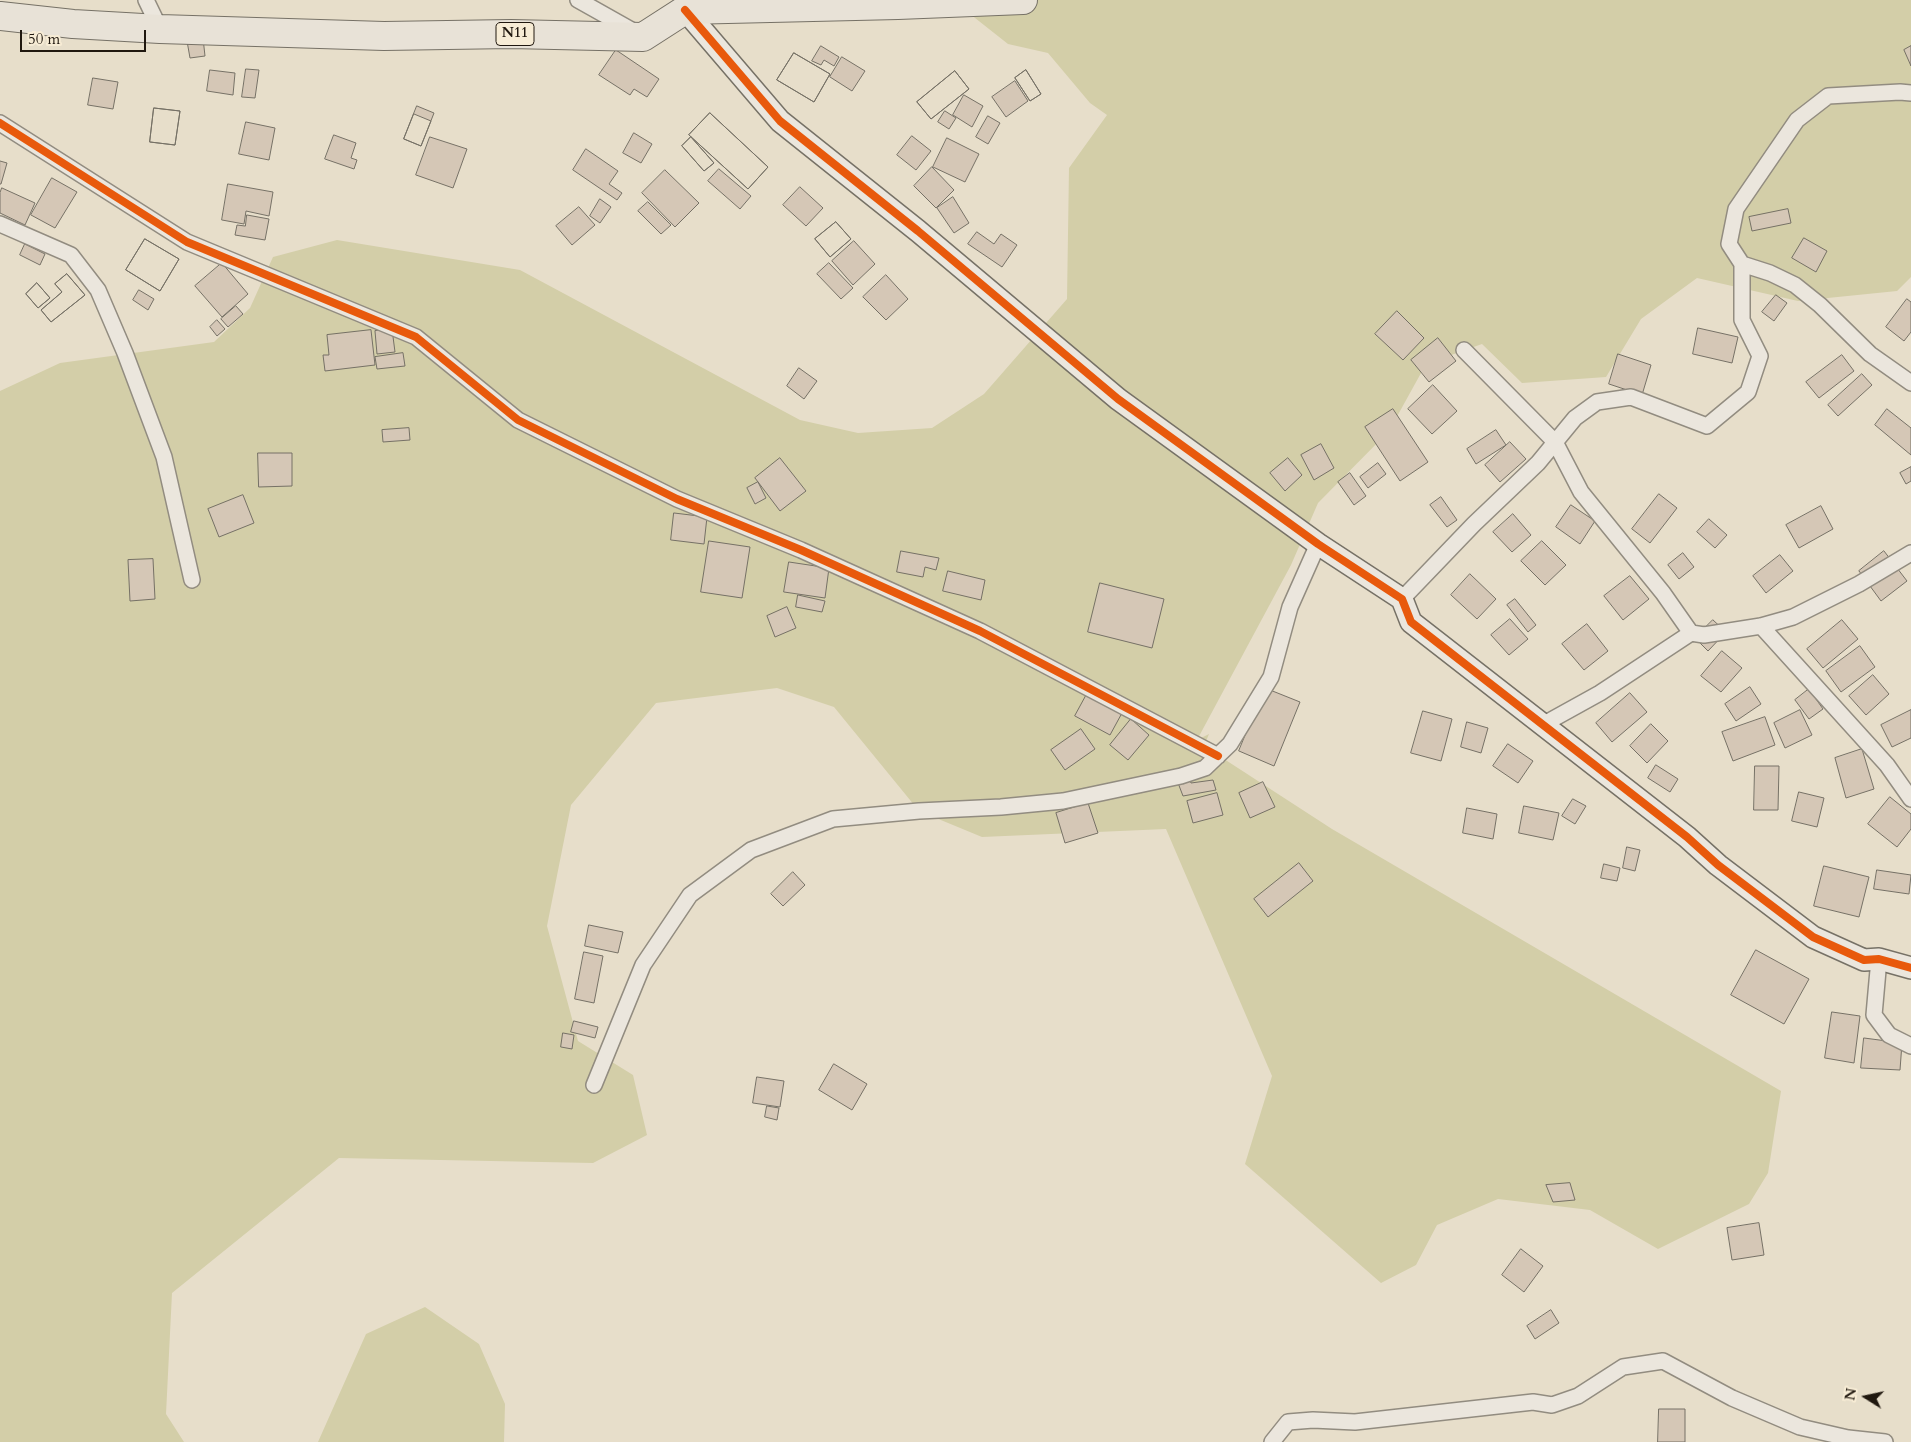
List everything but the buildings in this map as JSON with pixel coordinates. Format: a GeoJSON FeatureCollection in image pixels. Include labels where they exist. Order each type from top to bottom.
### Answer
{"type":"FeatureCollection","features":[{"type":"Feature","properties":{"kind":"highway"},"geometry":{"type":"LineString","coordinates":[[643,37],[686,10],[898,6],[1023,0]]}},
{"type":"Feature","properties":{"kind":"highway","name":"N11"},"geometry":{"type":"LineString","coordinates":[[0,16],[73,24],[160,29],[384,36],[511,34],[643,37]]}},
{"type":"Feature","properties":{"kind":"street"},"geometry":{"type":"LineString","coordinates":[[146,0],[160,29]]}},
{"type":"Feature","properties":{"kind":"street"},"geometry":{"type":"LineString","coordinates":[[578,0],[643,37]]}},
{"type":"Feature","properties":{"kind":"street"},"geometry":{"type":"LineString","coordinates":[[686,10],[780,122],[918,231],[1118,399],[1318,544],[1402,599],[1411,622],[1544,724],[1687,837],[1718,865],[1813,938],[1864,960],[1879,958],[1911,968]]}},
{"type":"Feature","properties":{"kind":"street"},"geometry":{"type":"LineString","coordinates":[[1402,599],[1474,524],[1538,463],[1575,418],[1597,402],[1631,397],[1706,426],[1748,392],[1760,356],[1742,320],[1742,264],[1729,244],[1736,209],[1797,120],[1828,96],[1911,93]]}},
{"type":"Feature","properties":{"kind":"street"},"geometry":{"type":"LineString","coordinates":[[0,123],[187,242],[416,337],[518,420],[677,499],[801,550],[980,631],[1218,756]]}},
{"type":"Feature","properties":{"kind":"street"},"geometry":{"type":"LineString","coordinates":[[0,224],[71,255],[98,290],[125,353],[164,457],[192,580]]}},
{"type":"Feature","properties":{"kind":"street"},"geometry":{"type":"LineString","coordinates":[[1742,264],[1795,284],[1820,305],[1870,354],[1911,383]]}},
{"type":"Feature","properties":{"kind":"street"},"geometry":{"type":"LineString","coordinates":[[1464,350],[1555,442],[1581,492],[1663,594],[1691,633]]}},
{"type":"Feature","properties":{"kind":"street"},"geometry":{"type":"LineString","coordinates":[[594,1085],[643,965],[690,896],[751,850],[834,820],[919,811],[1001,807],[1063,801],[1181,776],[1205,768],[1230,744],[1271,677],[1290,607],[1318,544]]}},
{"type":"Feature","properties":{"kind":"street"},"geometry":{"type":"LineString","coordinates":[[1544,724],[1600,693],[1691,633],[1704,635],[1761,626],[1793,617],[1859,584],[1911,552]]}},
{"type":"Feature","properties":{"kind":"street"},"geometry":{"type":"LineString","coordinates":[[1761,626],[1887,765],[1911,799]]}},
{"type":"Feature","properties":{"kind":"street"},"geometry":{"type":"LineString","coordinates":[[1879,958],[1874,1015],[1889,1034],[1911,1046]]}},
{"type":"Feature","properties":{"kind":"street"},"geometry":{"type":"LineString","coordinates":[[1272,1442],[1288,1422],[1313,1420],[1355,1422],[1533,1402],[1552,1405],[1578,1396],[1623,1367],[1664,1361],[1732,1398],[1800,1427],[1848,1438],[1885,1442]]}},
{"type":"Feature","properties":{"kind":"shaded area"},"geometry":{"type":"Polygon","coordinates":[[[961,0],[1911,0],[1911,277],[1897,291],[1798,301],[1697,278],[1641,319],[1606,377],[1522,383],[1482,344],[1426,364],[1389,431],[1318,503],[1291,565],[1197,740],[1209,734],[1204,746],[1332,829],[1781,1091],[1768,1173],[1749,1204],[1658,1249],[1590,1210],[1498,1199],[1437,1225],[1416,1265],[1381,1283],[1245,1164],[1272,1076],[1166,829],[982,837],[919,811],[834,707],[777,688],[656,703],[571,805],[547,926],[578,1041],[633,1075],[647,1135],[593,1163],[339,1158],[172,1293],[166,1414],[184,1442],[0,1442],[0,391],[60,363],[214,342],[250,308],[273,257],[337,240],[520,270],[800,420],[858,433],[932,428],[984,394],[1067,299],[1069,168],[1107,115],[1090,103],[1048,53],[1008,44],[970,14],[961,0]]]}},
{"type":"Feature","properties":{"kind":"shaded area"},"geometry":{"type":"Polygon","coordinates":[[[425,1307],[479,1344],[505,1404],[504,1442],[318,1442],[366,1334],[425,1307]]]}},
{"type":"Feature","properties":{"kind":"cycle path"},"geometry":{"type":"LineString","coordinates":[[685,10],[780,121],[918,231],[1118,399],[1318,544],[1402,599],[1411,622],[1687,837],[1718,865],[1813,937],[1864,960],[1879,959],[1911,968]]}},
{"type":"Feature","properties":{"kind":"cycle path"},"geometry":{"type":"LineString","coordinates":[[0,123],[187,242],[416,337],[518,420],[677,499],[801,550],[980,631],[1218,756]]}}]}
